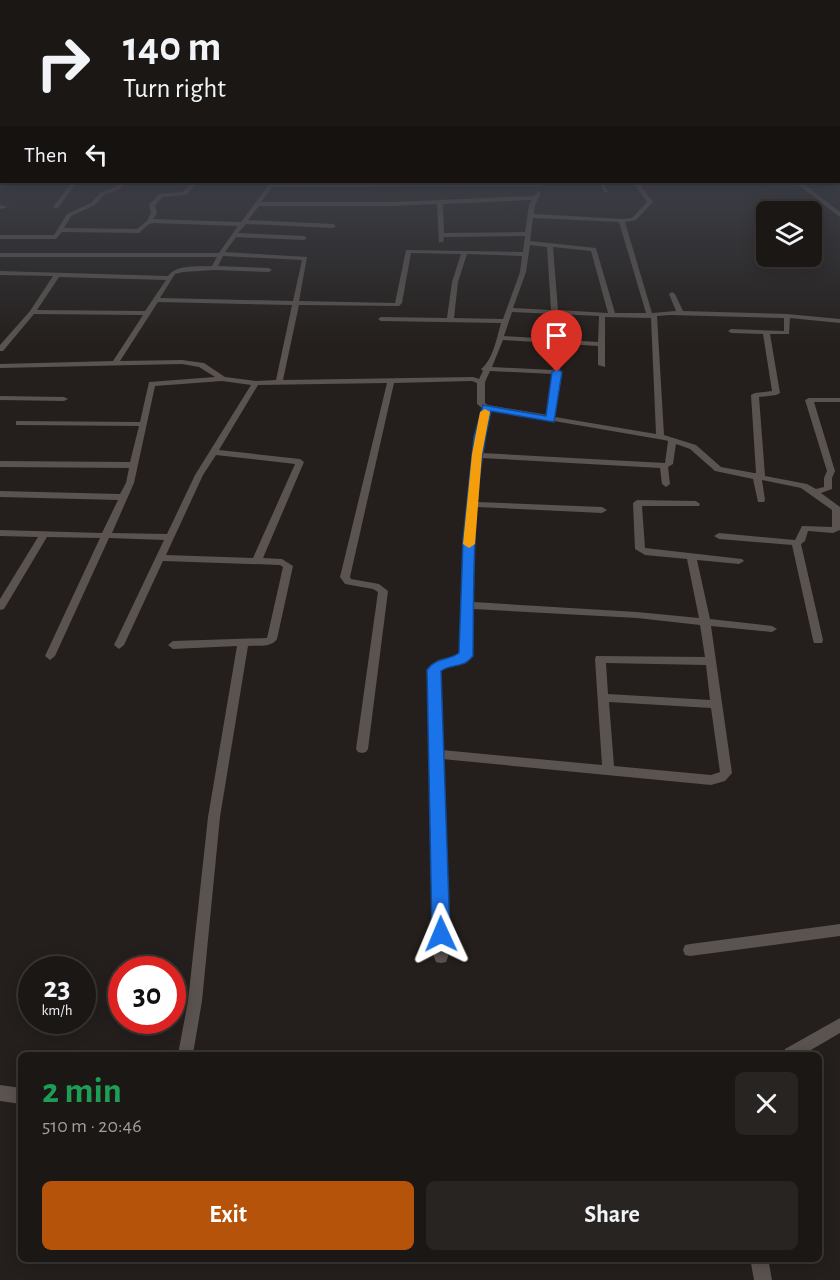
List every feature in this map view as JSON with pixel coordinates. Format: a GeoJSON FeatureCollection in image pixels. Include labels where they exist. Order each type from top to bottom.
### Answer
{"type":"FeatureCollection","features":[{"type":"Feature","properties":{"kind":"street"},"geometry":{"type":"LineString","coordinates":[[0,237],[56,237],[62,226]]}},
{"type":"Feature","properties":{"kind":"street"},"geometry":{"type":"LineString","coordinates":[[60,230],[139,231],[145,226]]}},
{"type":"Feature","properties":{"kind":"street"},"geometry":{"type":"LineString","coordinates":[[214,268],[221,254],[242,226]]}},
{"type":"Feature","properties":{"kind":"street"},"geometry":{"type":"LineString","coordinates":[[325,226],[333,226]]}},
{"type":"Feature","properties":{"kind":"street"},"geometry":{"type":"LineString","coordinates":[[441,226],[441,251]]}},
{"type":"Feature","properties":{"kind":"street"},"geometry":{"type":"LineString","coordinates":[[529,226],[523,272],[508,310],[496,351],[485,369],[481,382],[481,404],[486,407],[551,420],[672,440],[693,447],[718,469],[804,486],[816,492],[838,510],[837,528],[833,530],[805,528],[800,541],[796,543],[719,536]]}},
{"type":"Feature","properties":{"kind":"street"},"geometry":{"type":"LineString","coordinates":[[623,226],[652,316],[660,437]]}},
{"type":"Feature","properties":{"kind":"street"},"geometry":{"type":"LineString","coordinates":[[441,235],[528,234]]}},
{"type":"Feature","properties":{"kind":"street"},"geometry":{"type":"LineString","coordinates":[[235,235],[304,238]]}},
{"type":"Feature","properties":{"kind":"street"},"geometry":{"type":"LineString","coordinates":[[527,243],[594,249],[612,315]]}},
{"type":"Feature","properties":{"kind":"street"},"geometry":{"type":"LineString","coordinates":[[550,244],[555,312]]}},
{"type":"Feature","properties":{"kind":"street"},"geometry":{"type":"LineString","coordinates":[[157,300],[399,304],[407,252],[526,254]]}},
{"type":"Feature","properties":{"kind":"street"},"geometry":{"type":"LineString","coordinates":[[450,320],[454,282],[465,252]]}},
{"type":"Feature","properties":{"kind":"street"},"geometry":{"type":"LineString","coordinates":[[0,255],[221,254],[305,258],[279,383]]}},
{"type":"Feature","properties":{"kind":"street"},"geometry":{"type":"LineString","coordinates":[[116,364],[173,273],[214,268],[269,270]]}},
{"type":"Feature","properties":{"kind":"street"},"geometry":{"type":"LineString","coordinates":[[0,273],[171,278]]}},
{"type":"Feature","properties":{"kind":"street"},"geometry":{"type":"LineString","coordinates":[[0,349],[32,312],[56,276]]}},
{"type":"Feature","properties":{"kind":"street"},"geometry":{"type":"LineString","coordinates":[[672,294],[680,313]]}},
{"type":"Feature","properties":{"kind":"street"},"geometry":{"type":"LineString","coordinates":[[508,310],[652,316],[680,313],[787,316],[840,321]]}},
{"type":"Feature","properties":{"kind":"street"},"geometry":{"type":"LineString","coordinates":[[32,312],[149,313]]}},
{"type":"Feature","properties":{"kind":"street"},"geometry":{"type":"LineString","coordinates":[[602,314],[602,364]]}},
{"type":"Feature","properties":{"kind":"street"},"geometry":{"type":"LineString","coordinates":[[731,330],[787,333],[787,316]]}},
{"type":"Feature","properties":{"kind":"street"},"geometry":{"type":"LineString","coordinates":[[381,319],[505,321]]}},
{"type":"Feature","properties":{"kind":"street"},"geometry":{"type":"LineString","coordinates":[[761,500],[755,395],[776,393],[766,333]]}},
{"type":"Feature","properties":{"kind":"street"},"geometry":{"type":"LineString","coordinates":[[500,338],[602,344]]}},
{"type":"Feature","properties":{"kind":"street"},"geometry":{"type":"LineString","coordinates":[[0,366],[193,363],[223,379]]}},
{"type":"Feature","properties":{"kind":"street"},"geometry":{"type":"LineString","coordinates":[[485,369],[557,368],[551,420]]}},
{"type":"Feature","properties":{"kind":"street"},"geometry":{"type":"LineString","coordinates":[[50,656],[124,497],[134,465],[153,383],[223,379],[279,383],[466,378],[481,382]]}},
{"type":"Feature","properties":{"kind":"street"},"geometry":{"type":"LineString","coordinates":[[362,749],[383,594],[381,588],[348,582],[345,577],[391,380]]}},
{"type":"Feature","properties":{"kind":"street"},"geometry":{"type":"LineString","coordinates":[[119,645],[168,537],[199,476],[256,383]]}},
{"type":"Feature","properties":{"kind":"street"},"geometry":{"type":"LineString","coordinates":[[0,398],[64,399]]}},
{"type":"Feature","properties":{"kind":"street"},"geometry":{"type":"LineString","coordinates":[[816,492],[828,489],[828,478],[831,471],[808,400],[840,400]]}},
{"type":"Feature","properties":{"kind":"street"},"geometry":{"type":"LineString","coordinates":[[441,957],[434,670],[442,663],[457,662],[466,656],[469,540],[477,454],[486,407]]}},
{"type":"Feature","properties":{"kind":"street"},"geometry":{"type":"LineString","coordinates":[[19,423],[143,424]]}},
{"type":"Feature","properties":{"kind":"street"},"geometry":{"type":"LineString","coordinates":[[477,454],[664,466],[669,464],[672,440]]}},
{"type":"Feature","properties":{"kind":"street"},"geometry":{"type":"LineString","coordinates":[[213,452],[300,462],[257,561]]}},
{"type":"Feature","properties":{"kind":"street"},"geometry":{"type":"LineString","coordinates":[[0,464],[134,465]]}},
{"type":"Feature","properties":{"kind":"street"},"geometry":{"type":"LineString","coordinates":[[664,466],[666,484]]}},
{"type":"Feature","properties":{"kind":"street"},"geometry":{"type":"LineString","coordinates":[[0,494],[124,497]]}},
{"type":"Feature","properties":{"kind":"street"},"geometry":{"type":"LineString","coordinates":[[696,504],[640,502],[637,505],[640,549],[645,552],[739,561]]}},
{"type":"Feature","properties":{"kind":"street"},"geometry":{"type":"LineString","coordinates":[[472,504],[602,510]]}},
{"type":"Feature","properties":{"kind":"street"},"geometry":{"type":"LineString","coordinates":[[0,533],[168,537]]}},
{"type":"Feature","properties":{"kind":"street"},"geometry":{"type":"LineString","coordinates":[[0,607],[45,533]]}},
{"type":"Feature","properties":{"kind":"street"},"geometry":{"type":"LineString","coordinates":[[796,543],[818,640]]}},
{"type":"Feature","properties":{"kind":"street"},"geometry":{"type":"LineString","coordinates":[[436,754],[711,780],[721,778],[726,773],[705,622],[691,556]]}},
{"type":"Feature","properties":{"kind":"street"},"geometry":{"type":"LineString","coordinates":[[159,558],[282,562],[288,566],[272,639],[267,642],[172,645]]}},
{"type":"Feature","properties":{"kind":"street"},"geometry":{"type":"LineString","coordinates":[[469,605],[772,629]]}},
{"type":"Feature","properties":{"kind":"street"},"geometry":{"type":"LineString","coordinates":[[186,1052],[195,1001],[214,817],[243,642]]}},
{"type":"Feature","properties":{"kind":"street"},"geometry":{"type":"LineString","coordinates":[[608,770],[600,659],[710,661]]}},
{"type":"Feature","properties":{"kind":"street"},"geometry":{"type":"LineString","coordinates":[[602,698],[716,704]]}},
{"type":"Feature","properties":{"kind":"street"},"geometry":{"type":"LineString","coordinates":[[690,950],[840,930]]}},
{"type":"Feature","properties":{"kind":"street"},"geometry":{"type":"LineString","coordinates":[[793,1052],[840,1025]]}},
{"type":"Feature","properties":{"kind":"street"},"geometry":{"type":"LineString","coordinates":[[0,1093],[18,1096]]}},
{"type":"Feature","properties":{"kind":"street"},"geometry":{"type":"LineString","coordinates":[[760,1262],[763,1280]]}},
{"type":"Feature","properties":{"kind":"slow traffic"},"geometry":{"type":"LineString","coordinates":[[469,544],[479,437],[485,412]]}},
{"type":"Feature","properties":{"kind":"route"},"geometry":{"type":"LineString","coordinates":[[441,934],[434,670],[442,663],[457,662],[466,656],[469,540],[479,437],[486,407],[551,420],[557,372]]}}]}
